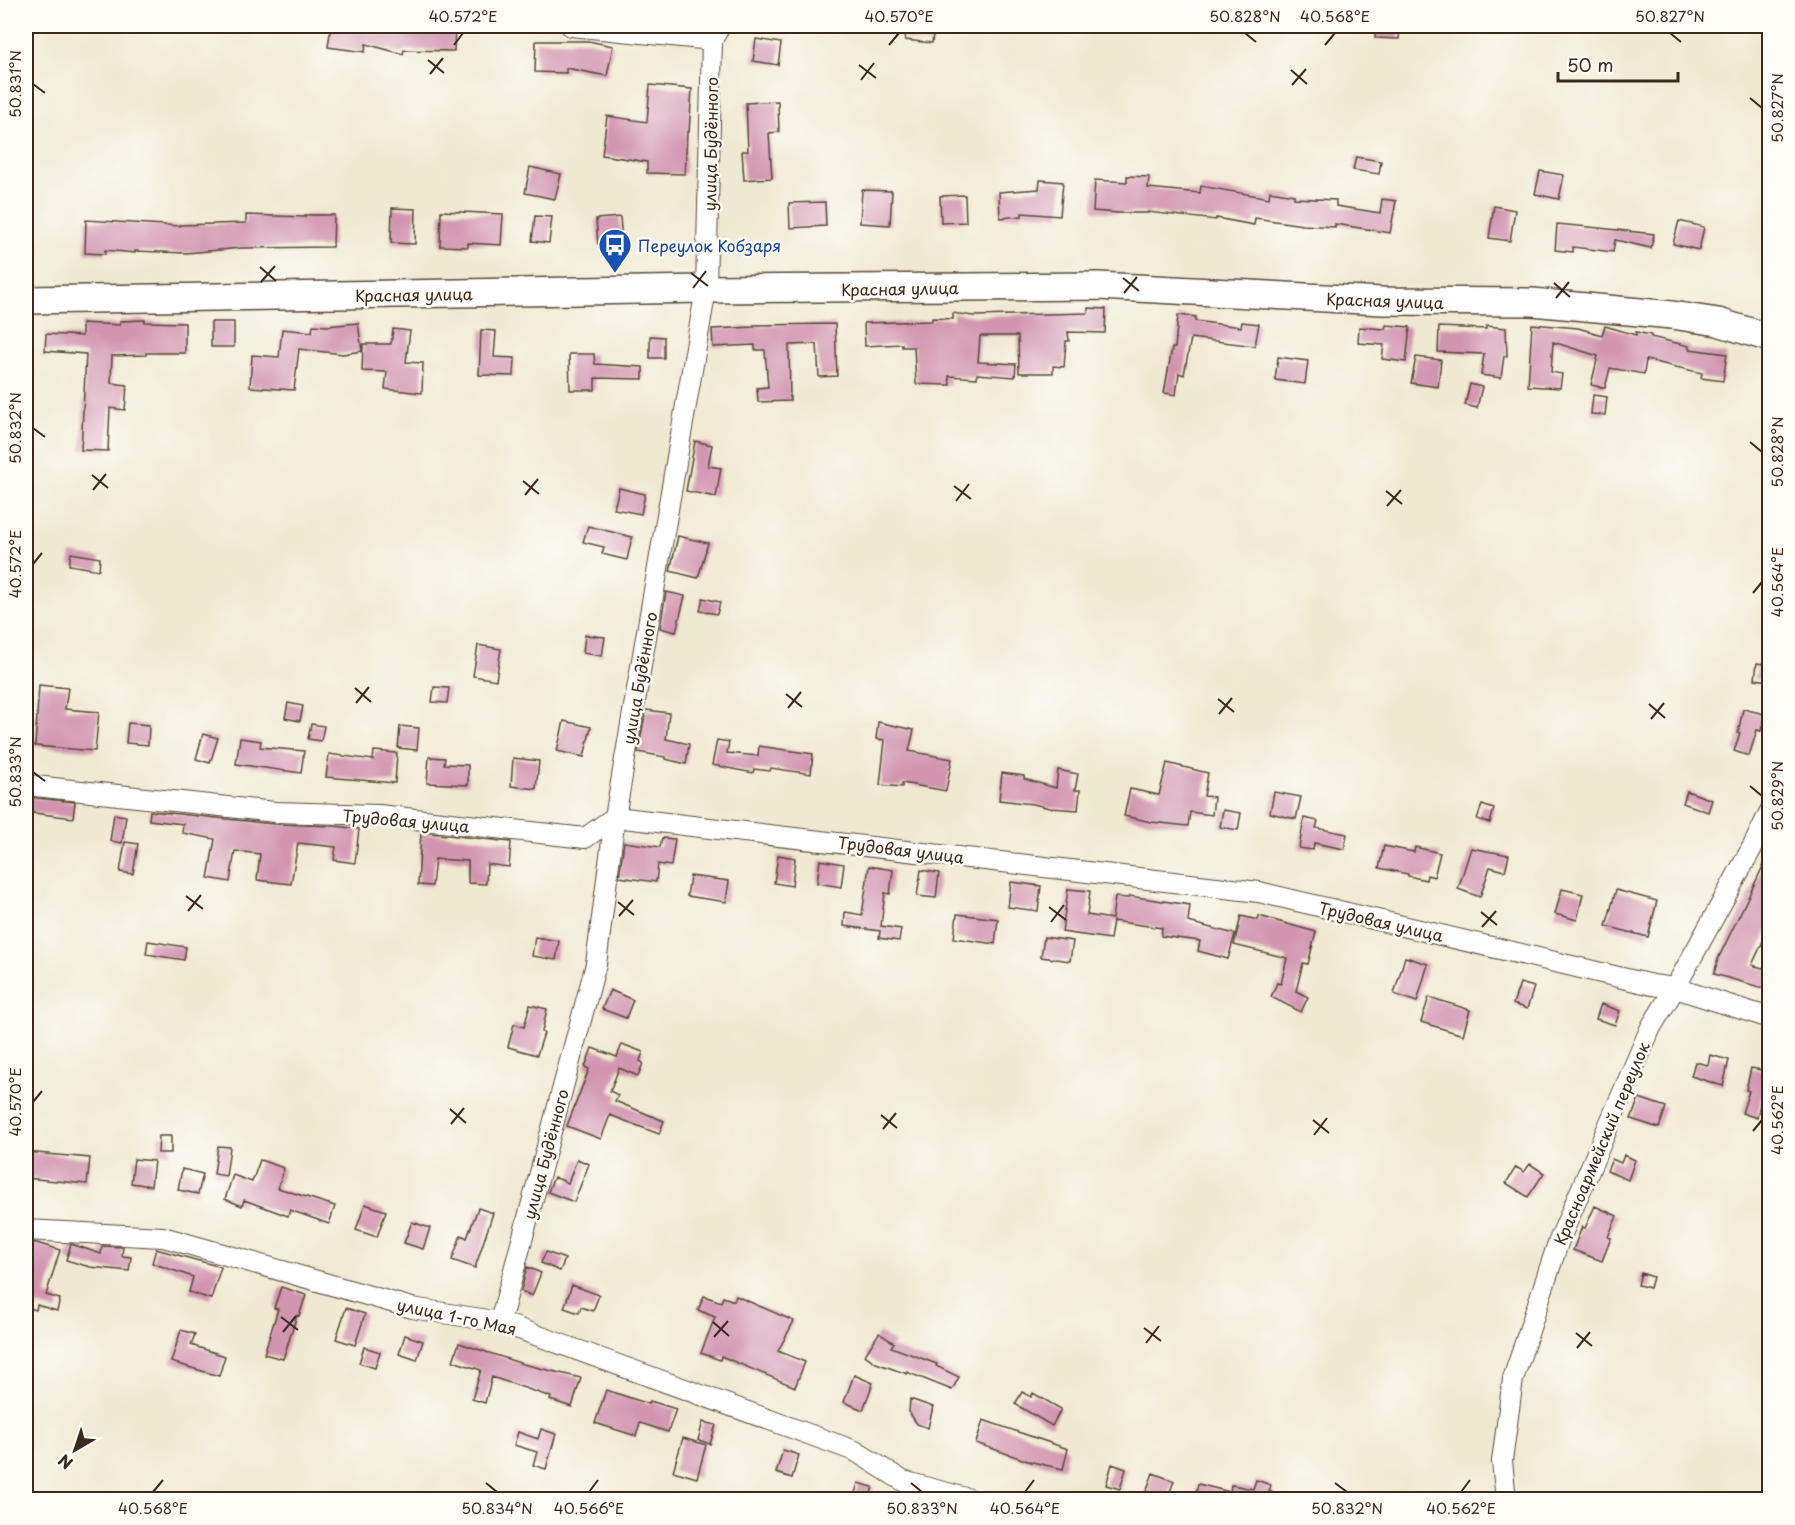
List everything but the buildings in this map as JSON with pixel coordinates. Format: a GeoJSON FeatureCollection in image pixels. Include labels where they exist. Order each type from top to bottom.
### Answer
{"type":"FeatureCollection","features":[{"type":"Feature","properties":{"kind":"main road","name":"Красная улица"},"geometry":{"type":"LineString","coordinates":[[26,300],[1098,286],[1382,301],[1532,302],[1672,315],[1718,322],[1770,338]]}},
{"type":"Feature","properties":{"kind":"street"},"geometry":{"type":"LineString","coordinates":[[571,26],[716,33]]}},
{"type":"Feature","properties":{"kind":"street","name":"улица Будённого"},"geometry":{"type":"LineString","coordinates":[[500,1322],[596,964],[615,817],[706,290],[716,33]]}},
{"type":"Feature","properties":{"kind":"street","name":"Трудовая улица"},"geometry":{"type":"LineString","coordinates":[[26,785],[275,812],[379,815],[585,838],[615,817],[1259,892],[1652,986],[1675,988],[1770,1018]]}},
{"type":"Feature","properties":{"kind":"street","name":"Красноармейский переулок"},"geometry":{"type":"LineString","coordinates":[[1506,1500],[1502,1461],[1513,1379],[1558,1243],[1651,1027],[1675,988],[1770,811]]}},
{"type":"Feature","properties":{"kind":"street","name":"улица 1-го Мая"},"geometry":{"type":"LineString","coordinates":[[26,1230],[163,1237],[412,1308],[500,1322],[855,1451],[903,1481],[973,1500]]}},
{"type":"Feature","properties":{"kind":"place","name":"Переулок Кобзаря"},"geometry":{"type":"Point","coordinates":[615,274]}}]}
